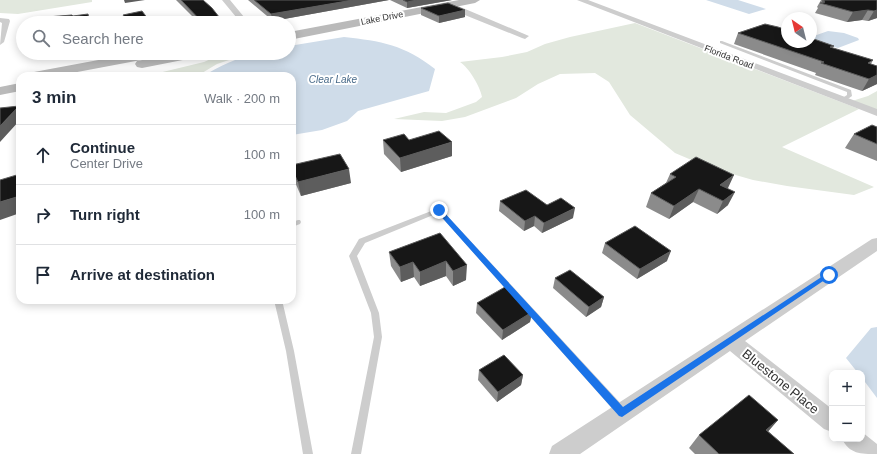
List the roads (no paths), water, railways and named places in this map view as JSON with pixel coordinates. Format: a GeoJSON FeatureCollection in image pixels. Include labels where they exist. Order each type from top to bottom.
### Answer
{"type":"FeatureCollection","features":[{"type":"Feature","properties":{"kind":"main road","name":"Lake Drive"},"geometry":{"type":"LineString","coordinates":[[296,27],[444,3],[476,0]]}},
{"type":"Feature","properties":{"kind":"main road","name":"Lake Drive"},"geometry":{"type":"LineString","coordinates":[[296,35],[444,3]]}},
{"type":"Feature","properties":{"kind":"main road"},"geometry":{"type":"LineString","coordinates":[[55,72],[120,60]]}},
{"type":"Feature","properties":{"kind":"main road"},"geometry":{"type":"LineString","coordinates":[[100,72],[162,60]]}},
{"type":"Feature","properties":{"kind":"main road"},"geometry":{"type":"LineString","coordinates":[[0,82],[16,80]]}},
{"type":"Feature","properties":{"kind":"main road"},"geometry":{"type":"LineString","coordinates":[[0,91],[16,88]]}},
{"type":"Feature","properties":{"kind":"street"},"geometry":{"type":"LineString","coordinates":[[226,0],[239,16]]}},
{"type":"Feature","properties":{"kind":"street","name":"Florida Road"},"geometry":{"type":"LineString","coordinates":[[581,0],[877,113]]}},
{"type":"Feature","properties":{"kind":"street"},"geometry":{"type":"LineString","coordinates":[[444,3],[526,36]]}},
{"type":"Feature","properties":{"kind":"street"},"geometry":{"type":"LineString","coordinates":[[0,20],[6,21],[0,42]]}},
{"type":"Feature","properties":{"kind":"street"},"geometry":{"type":"LineString","coordinates":[[560,454],[877,243]]}},
{"type":"Feature","properties":{"kind":"street","name":"Bluestone Place"},"geometry":{"type":"LineString","coordinates":[[731,340],[829,420]]}},
{"type":"Feature","properties":{"kind":"street"},"geometry":{"type":"LineString","coordinates":[[857,442],[872,454]]}},
{"type":"Feature","properties":{"kind":"lane"},"geometry":{"type":"LineString","coordinates":[[721,42],[849,91],[850,96],[843,100]]}},
{"type":"Feature","properties":{"kind":"lane"},"geometry":{"type":"LineString","coordinates":[[356,454],[378,337],[375,313],[353,256],[362,241],[439,210],[622,412]]}},
{"type":"Feature","properties":{"kind":"lane"},"geometry":{"type":"LineString","coordinates":[[279,304],[290,351],[308,454]]}},
{"type":"Feature","properties":{"kind":"water"},"geometry":{"type":"Polygon","coordinates":[[[706,0],[738,0],[766,9],[749,14],[706,0]]]}},
{"type":"Feature","properties":{"kind":"water"},"geometry":{"type":"Polygon","coordinates":[[[828,31],[844,33],[858,38],[859,40],[838,48],[817,42],[817,35],[828,31]]]}},
{"type":"Feature","properties":{"kind":"water","name":"Clear Lake"},"geometry":{"type":"Polygon","coordinates":[[[344,37],[370,40],[403,49],[435,69],[429,91],[358,111],[347,121],[322,130],[296,134],[296,72],[210,72],[235,60],[296,60],[296,45],[344,37]]]}},
{"type":"Feature","properties":{"kind":"water"},"geometry":{"type":"Polygon","coordinates":[[[877,327],[877,398],[865,382],[865,370],[856,370],[846,358],[871,328],[877,327]]]}}]}
